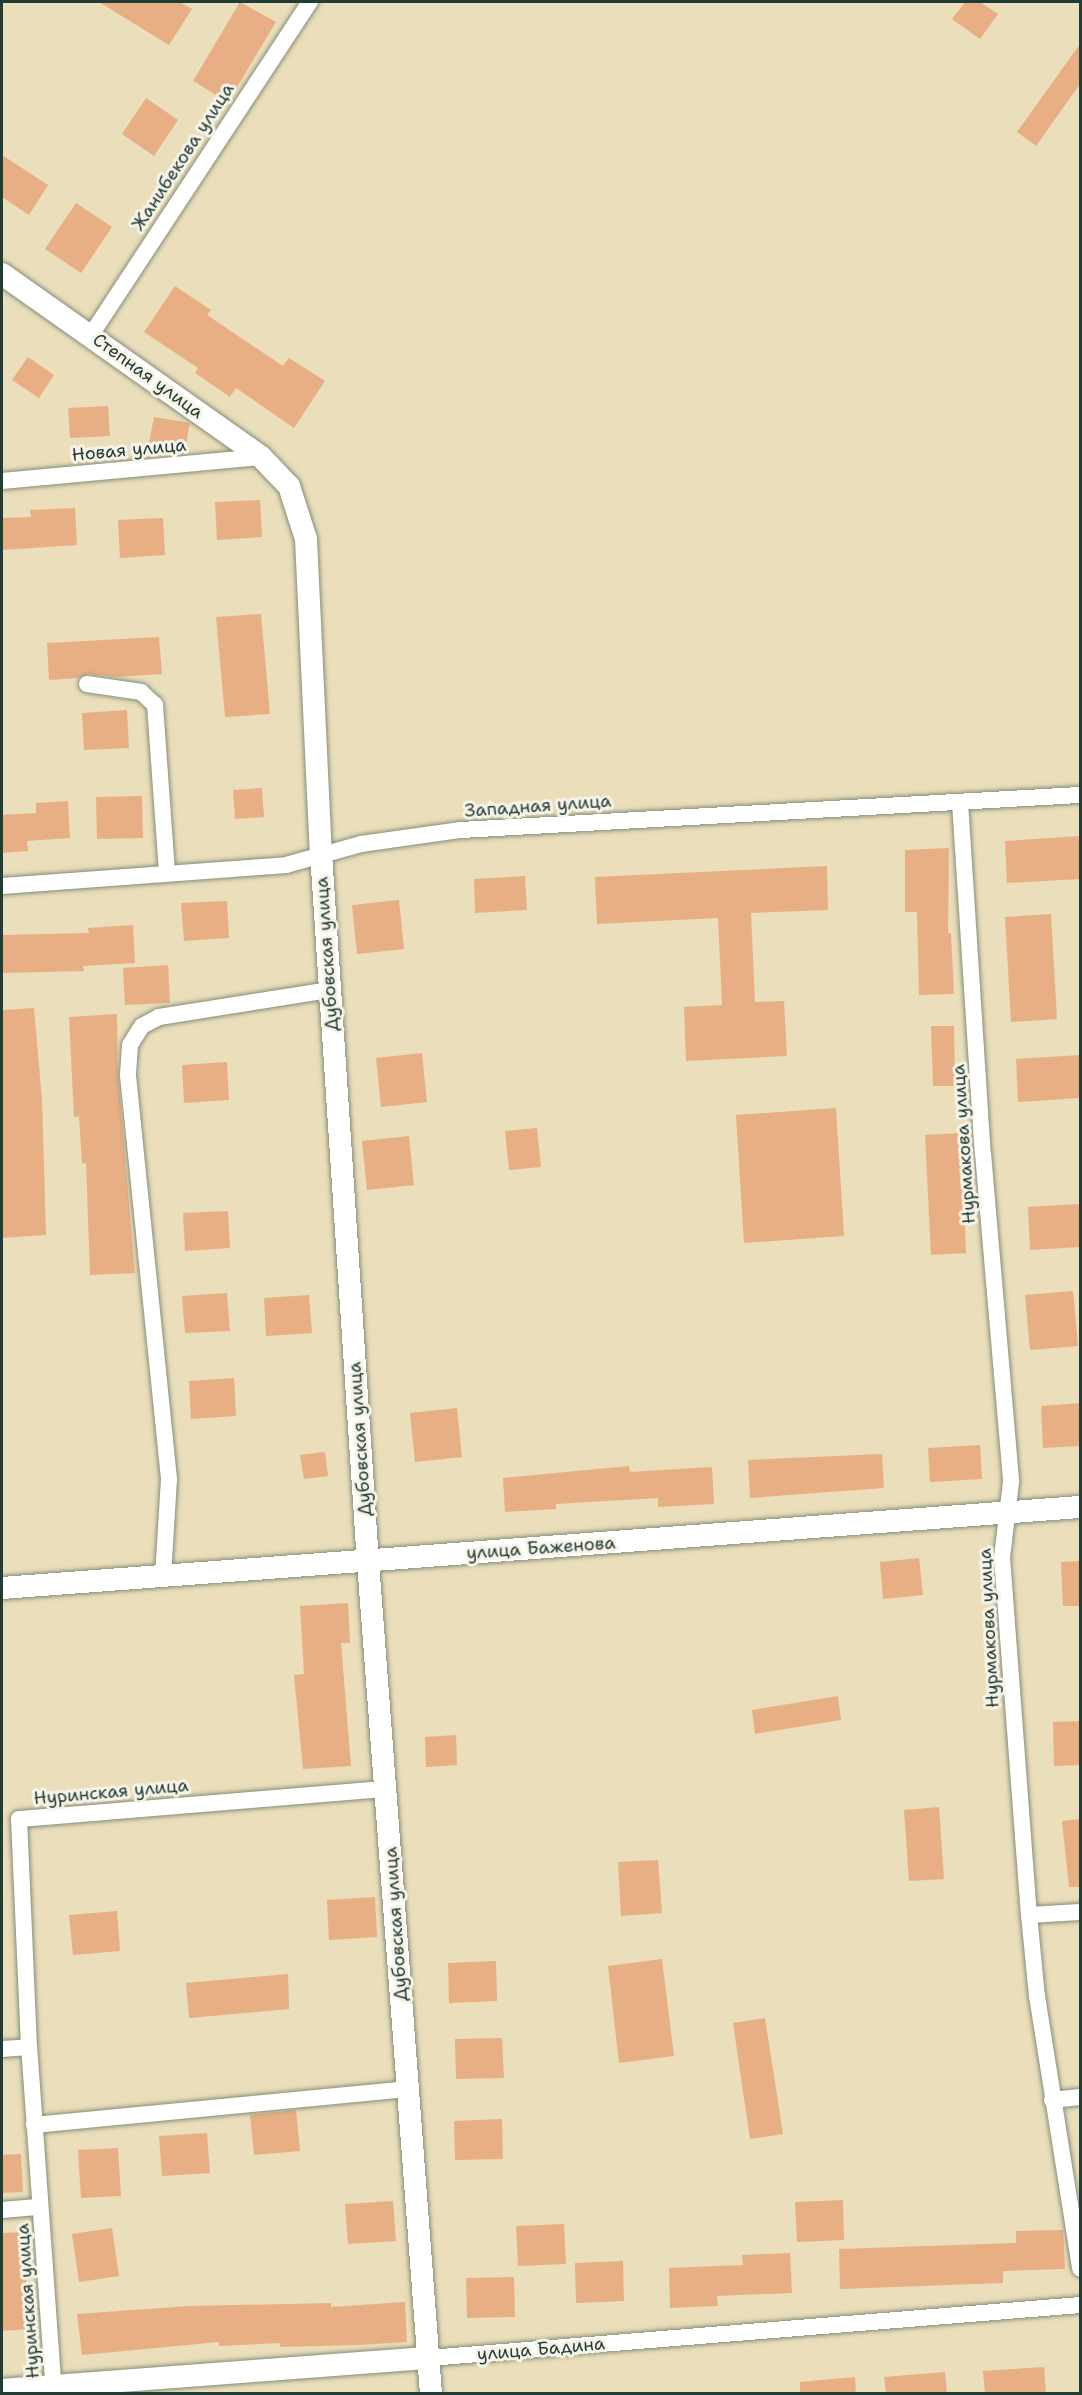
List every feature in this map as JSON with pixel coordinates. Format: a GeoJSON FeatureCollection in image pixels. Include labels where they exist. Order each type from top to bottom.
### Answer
{"type":"FeatureCollection","features":[{"type":"Feature","properties":{"kind":"main road","name":"Степная улица"},"geometry":{"type":"LineString","coordinates":[[2,274],[261,457],[289,486]]}},
{"type":"Feature","properties":{"kind":"main road","name":"Дубовская улица"},"geometry":{"type":"LineString","coordinates":[[289,486],[306,539],[321,853],[368,1562],[431,2394]]}},
{"type":"Feature","properties":{"kind":"main road","name":"улица Баженова"},"geometry":{"type":"LineString","coordinates":[[2,1588],[1080,1507]]}},
{"type":"Feature","properties":{"kind":"main road","name":"улица Бадина"},"geometry":{"type":"LineString","coordinates":[[2,2390],[54,2390],[429,2358]]}},
{"type":"Feature","properties":{"kind":"street","name":"Жанибекова улица"},"geometry":{"type":"LineString","coordinates":[[91,335],[310,2]]}},
{"type":"Feature","properties":{"kind":"street","name":"Новая улица"},"geometry":{"type":"LineString","coordinates":[[2,481],[261,457]]}},
{"type":"Feature","properties":{"kind":"street"},"geometry":{"type":"LineString","coordinates":[[87,684],[141,692],[155,705],[167,873]]}},
{"type":"Feature","properties":{"kind":"street","name":"Западная улица"},"geometry":{"type":"LineString","coordinates":[[2,886],[286,865],[321,853],[461,830],[1080,795]]}},
{"type":"Feature","properties":{"kind":"street","name":"Нурмакова улица"},"geometry":{"type":"LineString","coordinates":[[960,802],[983,1153],[1011,1482],[1002,1557],[1029,1915],[1052,2100],[1080,2269]]}},
{"type":"Feature","properties":{"kind":"street"},"geometry":{"type":"LineString","coordinates":[[163,1577],[169,1479],[128,1074],[130,1045],[141,1026],[159,1017],[330,990]]}},
{"type":"Feature","properties":{"kind":"street","name":"Нуринская улица"},"geometry":{"type":"LineString","coordinates":[[54,2390],[28,2047],[19,1819],[386,1789]]}},
{"type":"Feature","properties":{"kind":"street"},"geometry":{"type":"LineString","coordinates":[[1029,1915],[1080,1912]]}},
{"type":"Feature","properties":{"kind":"street"},"geometry":{"type":"LineString","coordinates":[[2,2049],[28,2047]]}},
{"type":"Feature","properties":{"kind":"street"},"geometry":{"type":"LineString","coordinates":[[34,2125],[409,2089]]}},
{"type":"Feature","properties":{"kind":"street"},"geometry":{"type":"LineString","coordinates":[[1052,2100],[1080,2097]]}},
{"type":"Feature","properties":{"kind":"street"},"geometry":{"type":"LineString","coordinates":[[2,2210],[40,2207]]}},
{"type":"Feature","properties":{"kind":"street","name":"улица Бадина"},"geometry":{"type":"LineString","coordinates":[[429,2358],[1080,2305]]}},
{"type":"Feature","properties":{"kind":"building"},"geometry":{"type":"Polygon","coordinates":[[[99,2],[179,2],[192,9],[169,45],[99,2]]]}},
{"type":"Feature","properties":{"kind":"building"},"geometry":{"type":"Polygon","coordinates":[[[240,2],[276,22],[228,102],[193,81],[240,2]]]}},
{"type":"Feature","properties":{"kind":"building"},"geometry":{"type":"Polygon","coordinates":[[[965,2],[980,2],[998,14],[980,39],[952,19],[965,2]]]}},
{"type":"Feature","properties":{"kind":"building"},"geometry":{"type":"Polygon","coordinates":[[[1080,44],[1080,84],[1036,146],[1017,132],[1080,44]]]}},
{"type":"Feature","properties":{"kind":"building"},"geometry":{"type":"Polygon","coordinates":[[[146,98],[178,120],[154,156],[122,134],[146,98]]]}},
{"type":"Feature","properties":{"kind":"building"},"geometry":{"type":"Polygon","coordinates":[[[2,155],[48,185],[29,215],[2,197],[2,155]]]}},
{"type":"Feature","properties":{"kind":"building"},"geometry":{"type":"Polygon","coordinates":[[[76,203],[112,227],[81,273],[45,249],[76,203]]]}},
{"type":"Feature","properties":{"kind":"building"},"geometry":{"type":"Polygon","coordinates":[[[175,286],[211,310],[207,315],[283,366],[289,358],[325,381],[294,428],[236,388],[230,397],[195,373],[198,368],[144,332],[175,286]]]}},
{"type":"Feature","properties":{"kind":"building"},"geometry":{"type":"Polygon","coordinates":[[[28,357],[54,375],[39,398],[12,380],[28,357]]]}},
{"type":"Feature","properties":{"kind":"building"},"geometry":{"type":"Polygon","coordinates":[[[108,406],[110,436],[70,438],[68,408],[108,406]]]}},
{"type":"Feature","properties":{"kind":"building"},"geometry":{"type":"Polygon","coordinates":[[[154,417],[190,423],[184,454],[148,448],[154,417]]]}},
{"type":"Feature","properties":{"kind":"building"},"geometry":{"type":"Polygon","coordinates":[[[260,500],[262,537],[217,540],[215,502],[260,500]]]}},
{"type":"Feature","properties":{"kind":"building"},"geometry":{"type":"Polygon","coordinates":[[[75,508],[77,545],[2,550],[2,518],[31,517],[30,510],[75,508]]]}},
{"type":"Feature","properties":{"kind":"building"},"geometry":{"type":"Polygon","coordinates":[[[163,518],[165,555],[120,558],[118,520],[163,518]]]}},
{"type":"Feature","properties":{"kind":"building"},"geometry":{"type":"Polygon","coordinates":[[[261,614],[270,714],[225,717],[216,617],[261,614]]]}},
{"type":"Feature","properties":{"kind":"building"},"geometry":{"type":"Polygon","coordinates":[[[159,637],[162,674],[117,677],[88,674],[78,678],[49,680],[47,643],[159,637]]]}},
{"type":"Feature","properties":{"kind":"building"},"geometry":{"type":"Polygon","coordinates":[[[127,710],[129,748],[84,750],[82,713],[127,710]]]}},
{"type":"Feature","properties":{"kind":"building"},"geometry":{"type":"Polygon","coordinates":[[[262,788],[264,817],[235,819],[233,790],[262,788]]]}},
{"type":"Feature","properties":{"kind":"building"},"geometry":{"type":"Polygon","coordinates":[[[142,796],[143,838],[97,839],[96,797],[142,796]]]}},
{"type":"Feature","properties":{"kind":"building"},"geometry":{"type":"Polygon","coordinates":[[[68,801],[70,838],[27,841],[28,851],[2,853],[2,815],[36,813],[36,803],[68,801]]]}},
{"type":"Feature","properties":{"kind":"building"},"geometry":{"type":"Polygon","coordinates":[[[1080,836],[1080,879],[1007,883],[1005,841],[1080,836]]]}},
{"type":"Feature","properties":{"kind":"building"},"geometry":{"type":"Polygon","coordinates":[[[949,848],[948,933],[951,933],[954,994],[919,995],[917,912],[905,912],[905,850],[949,848]]]}},
{"type":"Feature","properties":{"kind":"building"},"geometry":{"type":"Polygon","coordinates":[[[827,866],[828,910],[751,913],[755,1002],[784,1001],[787,1056],[686,1061],[684,1007],[722,1005],[718,918],[597,924],[595,877],[827,866]]]}},
{"type":"Feature","properties":{"kind":"building"},"geometry":{"type":"Polygon","coordinates":[[[525,876],[527,910],[475,913],[474,879],[525,876]]]}},
{"type":"Feature","properties":{"kind":"building"},"geometry":{"type":"Polygon","coordinates":[[[399,900],[404,949],[357,954],[352,905],[399,900]]]}},
{"type":"Feature","properties":{"kind":"building"},"geometry":{"type":"Polygon","coordinates":[[[227,901],[229,938],[184,941],[181,903],[227,901]]]}},
{"type":"Feature","properties":{"kind":"building"},"geometry":{"type":"Polygon","coordinates":[[[1051,914],[1057,1019],[1011,1022],[1005,917],[1051,914]]]}},
{"type":"Feature","properties":{"kind":"building"},"geometry":{"type":"Polygon","coordinates":[[[133,925],[135,963],[83,966],[84,971],[2,973],[2,935],[89,933],[88,928],[133,925]]]}},
{"type":"Feature","properties":{"kind":"building"},"geometry":{"type":"Polygon","coordinates":[[[168,965],[170,1003],[125,1005],[123,968],[168,965]]]}},
{"type":"Feature","properties":{"kind":"building"},"geometry":{"type":"Polygon","coordinates":[[[34,1008],[42,1100],[46,1235],[2,1238],[2,1010],[34,1008]]]}},
{"type":"Feature","properties":{"kind":"building"},"geometry":{"type":"Polygon","coordinates":[[[117,1014],[118,1075],[135,1273],[90,1275],[86,1163],[82,1164],[79,1116],[74,1117],[69,1017],[117,1014]]]}},
{"type":"Feature","properties":{"kind":"building"},"geometry":{"type":"Polygon","coordinates":[[[931,1026],[954,1026],[955,1086],[933,1086],[931,1026]]]}},
{"type":"Feature","properties":{"kind":"building"},"geometry":{"type":"Polygon","coordinates":[[[422,1053],[427,1102],[381,1107],[376,1058],[422,1053]]]}},
{"type":"Feature","properties":{"kind":"building"},"geometry":{"type":"Polygon","coordinates":[[[1080,1055],[1080,1098],[1018,1102],[1016,1059],[1080,1055]]]}},
{"type":"Feature","properties":{"kind":"building"},"geometry":{"type":"Polygon","coordinates":[[[227,1062],[229,1100],[184,1103],[182,1065],[227,1062]]]}},
{"type":"Feature","properties":{"kind":"building"},"geometry":{"type":"Polygon","coordinates":[[[836,1108],[844,1236],[744,1243],[736,1115],[836,1108]]]}},
{"type":"Feature","properties":{"kind":"building"},"geometry":{"type":"Polygon","coordinates":[[[537,1128],[541,1167],[509,1170],[505,1131],[537,1128]]]}},
{"type":"Feature","properties":{"kind":"building"},"geometry":{"type":"Polygon","coordinates":[[[961,1133],[966,1253],[931,1255],[925,1135],[961,1133]]]}},
{"type":"Feature","properties":{"kind":"building"},"geometry":{"type":"Polygon","coordinates":[[[409,1136],[414,1185],[367,1190],[362,1141],[409,1136]]]}},
{"type":"Feature","properties":{"kind":"building"},"geometry":{"type":"Polygon","coordinates":[[[1080,1204],[1080,1247],[1030,1250],[1028,1207],[1080,1204]]]}},
{"type":"Feature","properties":{"kind":"building"},"geometry":{"type":"Polygon","coordinates":[[[228,1211],[230,1248],[185,1251],[183,1213],[228,1211]]]}},
{"type":"Feature","properties":{"kind":"building"},"geometry":{"type":"Polygon","coordinates":[[[1073,1291],[1078,1346],[1030,1350],[1025,1295],[1073,1291]]]}},
{"type":"Feature","properties":{"kind":"building"},"geometry":{"type":"Polygon","coordinates":[[[227,1293],[230,1331],[185,1333],[182,1296],[227,1293]]]}},
{"type":"Feature","properties":{"kind":"building"},"geometry":{"type":"Polygon","coordinates":[[[309,1295],[312,1333],[266,1336],[264,1298],[309,1295]]]}},
{"type":"Feature","properties":{"kind":"building"},"geometry":{"type":"Polygon","coordinates":[[[234,1378],[236,1416],[191,1419],[189,1381],[234,1378]]]}},
{"type":"Feature","properties":{"kind":"building"},"geometry":{"type":"Polygon","coordinates":[[[1080,1403],[1080,1446],[1043,1448],[1041,1406],[1080,1403]]]}},
{"type":"Feature","properties":{"kind":"building"},"geometry":{"type":"Polygon","coordinates":[[[457,1408],[462,1457],[415,1462],[410,1413],[457,1408]]]}},
{"type":"Feature","properties":{"kind":"building"},"geometry":{"type":"Polygon","coordinates":[[[980,1445],[982,1479],[930,1482],[928,1448],[980,1445]]]}},
{"type":"Feature","properties":{"kind":"building"},"geometry":{"type":"Polygon","coordinates":[[[325,1452],[328,1476],[304,1479],[300,1455],[325,1452]]]}},
{"type":"Feature","properties":{"kind":"building"},"geometry":{"type":"Polygon","coordinates":[[[882,1454],[884,1488],[750,1498],[748,1460],[882,1454]]]}},
{"type":"Feature","properties":{"kind":"building"},"geometry":{"type":"Polygon","coordinates":[[[629,1466],[630,1472],[712,1467],[714,1504],[658,1507],[658,1498],[556,1504],[556,1509],[505,1512],[503,1478],[629,1466]]]}},
{"type":"Feature","properties":{"kind":"building"},"geometry":{"type":"Polygon","coordinates":[[[919,1558],[923,1595],[883,1599],[880,1562],[919,1558]]]}},
{"type":"Feature","properties":{"kind":"building"},"geometry":{"type":"Polygon","coordinates":[[[1080,1561],[1080,1606],[1063,1606],[1061,1562],[1080,1561]]]}},
{"type":"Feature","properties":{"kind":"building"},"geometry":{"type":"Polygon","coordinates":[[[348,1603],[350,1643],[341,1643],[351,1766],[303,1769],[294,1675],[304,1674],[300,1606],[348,1603]]]}},
{"type":"Feature","properties":{"kind":"building"},"geometry":{"type":"Polygon","coordinates":[[[838,1696],[841,1720],[755,1734],[752,1710],[838,1696]]]}},
{"type":"Feature","properties":{"kind":"building"},"geometry":{"type":"Polygon","coordinates":[[[1080,1721],[1080,1765],[1054,1766],[1053,1722],[1080,1721]]]}},
{"type":"Feature","properties":{"kind":"building"},"geometry":{"type":"Polygon","coordinates":[[[456,1735],[457,1765],[426,1767],[425,1737],[456,1735]]]}},
{"type":"Feature","properties":{"kind":"building"},"geometry":{"type":"Polygon","coordinates":[[[939,1807],[944,1879],[909,1881],[904,1810],[939,1807]]]}},
{"type":"Feature","properties":{"kind":"building"},"geometry":{"type":"Polygon","coordinates":[[[1080,1819],[1080,1887],[1069,1887],[1062,1821],[1080,1819]]]}},
{"type":"Feature","properties":{"kind":"building"},"geometry":{"type":"Polygon","coordinates":[[[658,1860],[662,1913],[621,1916],[618,1862],[658,1860]]]}},
{"type":"Feature","properties":{"kind":"building"},"geometry":{"type":"Polygon","coordinates":[[[375,1897],[377,1937],[329,1940],[327,1900],[375,1897]]]}},
{"type":"Feature","properties":{"kind":"building"},"geometry":{"type":"Polygon","coordinates":[[[117,1911],[120,1951],[73,1955],[69,1915],[117,1911]]]}},
{"type":"Feature","properties":{"kind":"building"},"geometry":{"type":"Polygon","coordinates":[[[662,1959],[674,2056],[619,2063],[608,1966],[662,1959]]]}},
{"type":"Feature","properties":{"kind":"building"},"geometry":{"type":"Polygon","coordinates":[[[496,1961],[497,2001],[449,2003],[448,1963],[496,1961]]]}},
{"type":"Feature","properties":{"kind":"building"},"geometry":{"type":"Polygon","coordinates":[[[288,1974],[289,2009],[189,2018],[186,1983],[288,1974]]]}},
{"type":"Feature","properties":{"kind":"building"},"geometry":{"type":"Polygon","coordinates":[[[765,2018],[783,2134],[750,2139],[733,2023],[765,2018]]]}},
{"type":"Feature","properties":{"kind":"building"},"geometry":{"type":"Polygon","coordinates":[[[502,2038],[504,2078],[456,2079],[455,2039],[502,2038]]]}},
{"type":"Feature","properties":{"kind":"building"},"geometry":{"type":"Polygon","coordinates":[[[296,2110],[300,2151],[254,2155],[250,2115],[296,2110]]]}},
{"type":"Feature","properties":{"kind":"building"},"geometry":{"type":"Polygon","coordinates":[[[502,2119],[503,2159],[455,2160],[454,2121],[502,2119]]]}},
{"type":"Feature","properties":{"kind":"building"},"geometry":{"type":"Polygon","coordinates":[[[207,2133],[210,2173],[162,2176],[159,2136],[207,2133]]]}},
{"type":"Feature","properties":{"kind":"building"},"geometry":{"type":"Polygon","coordinates":[[[118,2148],[121,2196],[81,2198],[78,2150],[118,2148]]]}},
{"type":"Feature","properties":{"kind":"building"},"geometry":{"type":"Polygon","coordinates":[[[21,2154],[23,2192],[2,2193],[2,2155],[21,2154]]]}},
{"type":"Feature","properties":{"kind":"building"},"geometry":{"type":"Polygon","coordinates":[[[843,2200],[844,2240],[797,2242],[795,2202],[843,2200]]]}},
{"type":"Feature","properties":{"kind":"building"},"geometry":{"type":"Polygon","coordinates":[[[393,2201],[396,2241],[348,2244],[345,2204],[393,2201]]]}},
{"type":"Feature","properties":{"kind":"building"},"geometry":{"type":"Polygon","coordinates":[[[564,2224],[566,2264],[518,2266],[516,2226],[564,2224]]]}},
{"type":"Feature","properties":{"kind":"building"},"geometry":{"type":"Polygon","coordinates":[[[112,2228],[119,2276],[79,2282],[72,2234],[112,2228]]]}},
{"type":"Feature","properties":{"kind":"building"},"geometry":{"type":"Polygon","coordinates":[[[1063,2230],[1065,2269],[1003,2271],[1003,2283],[840,2289],[839,2249],[1016,2243],[1016,2231],[1063,2230]]]}},
{"type":"Feature","properties":{"kind":"building"},"geometry":{"type":"Polygon","coordinates":[[[23,2232],[30,2329],[2,2331],[2,2233],[23,2232]]]}},
{"type":"Feature","properties":{"kind":"building"},"geometry":{"type":"Polygon","coordinates":[[[790,2253],[792,2293],[717,2296],[718,2306],[670,2308],[669,2268],[743,2265],[742,2255],[790,2253]]]}},
{"type":"Feature","properties":{"kind":"building"},"geometry":{"type":"Polygon","coordinates":[[[623,2261],[624,2301],[576,2303],[575,2263],[623,2261]]]}},
{"type":"Feature","properties":{"kind":"building"},"geometry":{"type":"Polygon","coordinates":[[[514,2277],[515,2317],[467,2318],[466,2278],[514,2277]]]}},
{"type":"Feature","properties":{"kind":"building"},"geometry":{"type":"Polygon","coordinates":[[[405,2302],[407,2342],[358,2345],[280,2347],[280,2343],[219,2346],[219,2342],[82,2355],[77,2314],[189,2306],[331,2303],[331,2307],[405,2302]]]}},
{"type":"Feature","properties":{"kind":"building"},"geometry":{"type":"Polygon","coordinates":[[[1044,2367],[1046,2394],[985,2394],[983,2371],[1044,2367]]]}},
{"type":"Feature","properties":{"kind":"building"},"geometry":{"type":"Polygon","coordinates":[[[945,2372],[947,2394],[886,2394],[884,2377],[945,2372]]]}},
{"type":"Feature","properties":{"kind":"building"},"geometry":{"type":"Polygon","coordinates":[[[855,2377],[856,2394],[800,2394],[800,2382],[855,2377]]]}}]}
